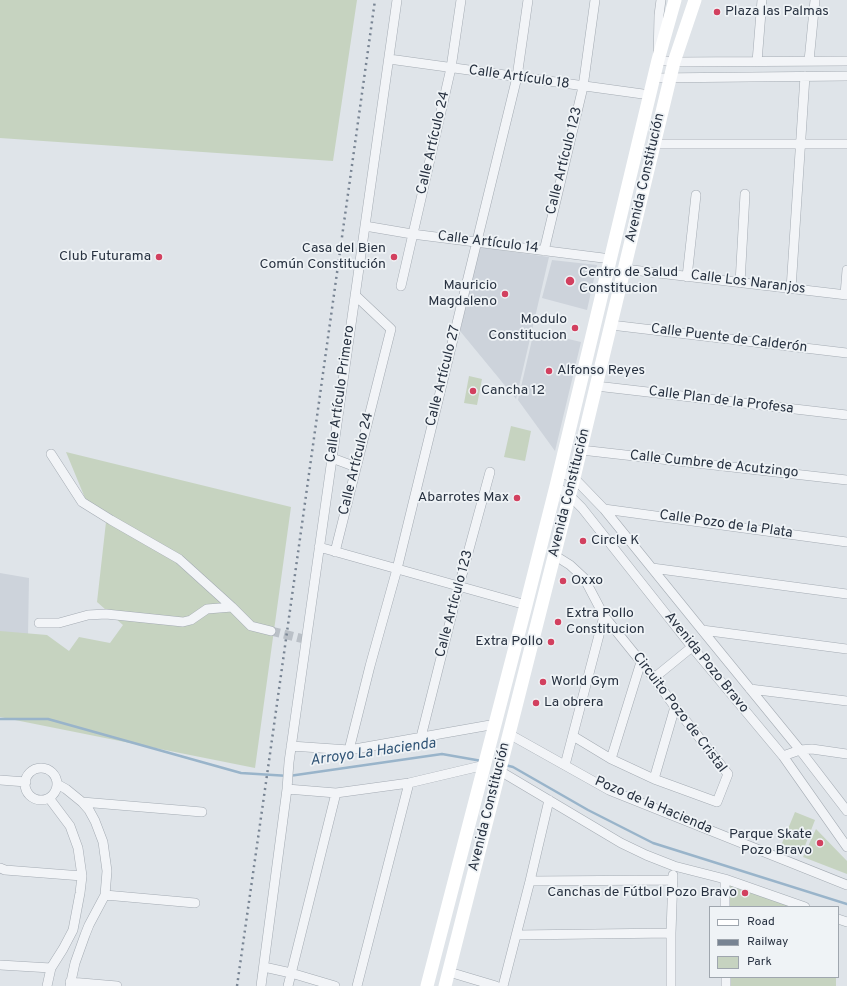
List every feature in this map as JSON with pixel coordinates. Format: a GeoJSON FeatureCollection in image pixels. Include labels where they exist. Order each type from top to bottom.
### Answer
{"type":"FeatureCollection","features":[{"type":"Feature","properties":{"kind":"main road","name":"Avenida Constitución"},"geometry":{"type":"LineString","coordinates":[[427,986],[496,724],[556,486],[658,60],[675,0]]}},
{"type":"Feature","properties":{"kind":"main road","name":"Avenida Constitución"},"geometry":{"type":"LineString","coordinates":[[445,986],[581,450],[674,62],[695,0]]}},
{"type":"Feature","properties":{"kind":"street","name":"Calle Artículo Primero"},"geometry":{"type":"LineString","coordinates":[[261,986],[305,640],[320,547],[397,0]]}},
{"type":"Feature","properties":{"kind":"street","name":"Calle Artículo 24"},"geometry":{"type":"LineString","coordinates":[[401,286],[451,68],[461,0]]}},
{"type":"Feature","properties":{"kind":"street","name":"Calle Artículo 27"},"geometry":{"type":"LineString","coordinates":[[349,750],[370,666],[397,569],[517,77],[528,0]]}},
{"type":"Feature","properties":{"kind":"street","name":"Calle Artículo 123"},"geometry":{"type":"LineString","coordinates":[[544,251],[583,87],[595,0]]}},
{"type":"Feature","properties":{"kind":"street"},"geometry":{"type":"LineString","coordinates":[[661,0],[659,15],[658,60],[674,62],[847,61]]}},
{"type":"Feature","properties":{"kind":"street"},"geometry":{"type":"LineString","coordinates":[[757,62],[762,0]]}},
{"type":"Feature","properties":{"kind":"street"},"geometry":{"type":"LineString","coordinates":[[809,61],[815,0]]}},
{"type":"Feature","properties":{"kind":"street","name":"Calle Artículo 18"},"geometry":{"type":"LineString","coordinates":[[389,59],[583,87],[650,95]]}},
{"type":"Feature","properties":{"kind":"street"},"geometry":{"type":"LineString","coordinates":[[792,289],[806,76]]}},
{"type":"Feature","properties":{"kind":"street"},"geometry":{"type":"LineString","coordinates":[[654,78],[847,76]]}},
{"type":"Feature","properties":{"kind":"street"},"geometry":{"type":"LineString","coordinates":[[655,144],[847,144]]}},
{"type":"Feature","properties":{"kind":"street"},"geometry":{"type":"LineString","coordinates":[[740,283],[745,194]]}},
{"type":"Feature","properties":{"kind":"street"},"geometry":{"type":"LineString","coordinates":[[687,277],[696,195]]}},
{"type":"Feature","properties":{"kind":"street","name":"Calle Artículo 14"},"geometry":{"type":"LineString","coordinates":[[365,226],[412,234],[611,259]]}},
{"type":"Feature","properties":{"kind":"street","name":"Calle Los Naranjos"},"geometry":{"type":"LineString","coordinates":[[624,270],[846,295]]}},
{"type":"Feature","properties":{"kind":"street"},"geometry":{"type":"LineString","coordinates":[[846,295],[847,270]]}},
{"type":"Feature","properties":{"kind":"street","name":"Calle Artículo 24"},"geometry":{"type":"LineString","coordinates":[[335,552],[391,329],[355,295]]}},
{"type":"Feature","properties":{"kind":"street","name":"Calle Puente de Calderón"},"geometry":{"type":"LineString","coordinates":[[611,325],[847,353]]}},
{"type":"Feature","properties":{"kind":"street","name":"Calle Plan de la Profesa"},"geometry":{"type":"LineString","coordinates":[[596,386],[847,416]]}},
{"type":"Feature","properties":{"kind":"street","name":"Calle Cumbre de Acutzingo"},"geometry":{"type":"LineString","coordinates":[[581,450],[847,480]]}},
{"type":"Feature","properties":{"kind":"street"},"geometry":{"type":"LineString","coordinates":[[51,454],[82,502],[180,559],[251,626],[271,631]]}},
{"type":"Feature","properties":{"kind":"street"},"geometry":{"type":"LineString","coordinates":[[332,458],[356,467]]}},
{"type":"Feature","properties":{"kind":"street","name":"Calle Artículo 123"},"geometry":{"type":"LineString","coordinates":[[421,737],[459,586],[490,472]]}},
{"type":"Feature","properties":{"kind":"street","name":"Avenida Pozo Bravo"},"geometry":{"type":"LineString","coordinates":[[559,472],[574,478],[604,509],[800,750],[847,811]]}},
{"type":"Feature","properties":{"kind":"street","name":"Avenida Pozo Bravo"},"geometry":{"type":"LineString","coordinates":[[556,486],[569,495],[582,508],[692,647],[783,756],[847,847]]}},
{"type":"Feature","properties":{"kind":"street","name":"Calle Pozo de la Plata"},"geometry":{"type":"LineString","coordinates":[[604,509],[847,542]]}},
{"type":"Feature","properties":{"kind":"street"},"geometry":{"type":"LineString","coordinates":[[320,547],[526,605]]}},
{"type":"Feature","properties":{"kind":"street","name":"Circuito Pozo de Cristal"},"geometry":{"type":"LineString","coordinates":[[554,555],[570,565],[584,578],[604,616],[728,774],[717,802],[654,779],[611,759],[573,736]]}},
{"type":"Feature","properties":{"kind":"street"},"geometry":{"type":"LineString","coordinates":[[652,568],[847,594]]}},
{"type":"Feature","properties":{"kind":"street"},"geometry":{"type":"LineString","coordinates":[[39,623],[59,623],[88,615],[106,614],[183,622],[191,620],[207,609],[232,607]]}},
{"type":"Feature","properties":{"kind":"street"},"geometry":{"type":"LineString","coordinates":[[565,765],[604,616]]}},
{"type":"Feature","properties":{"kind":"street"},"geometry":{"type":"LineString","coordinates":[[702,630],[847,649]]}},
{"type":"Feature","properties":{"kind":"street"},"geometry":{"type":"LineString","coordinates":[[654,678],[692,647]]}},
{"type":"Feature","properties":{"kind":"street"},"geometry":{"type":"LineString","coordinates":[[611,759],[641,662]]}},
{"type":"Feature","properties":{"kind":"street"},"geometry":{"type":"LineString","coordinates":[[750,689],[847,701]]}},
{"type":"Feature","properties":{"kind":"street"},"geometry":{"type":"LineString","coordinates":[[654,779],[676,707]]}},
{"type":"Feature","properties":{"kind":"street"},"geometry":{"type":"LineString","coordinates":[[291,746],[349,750],[496,724]]}},
{"type":"Feature","properties":{"kind":"street","name":"Pozo de la Hacienda"},"geometry":{"type":"LineString","coordinates":[[508,737],[565,765],[609,790],[847,885]]}},
{"type":"Feature","properties":{"kind":"street"},"geometry":{"type":"LineString","coordinates":[[783,756],[800,750],[812,749],[847,754]]}},
{"type":"Feature","properties":{"kind":"street"},"geometry":{"type":"LineString","coordinates":[[287,785],[336,793],[410,783],[485,763]]}},
{"type":"Feature","properties":{"kind":"street"},"geometry":{"type":"LineString","coordinates":[[40,769],[45,769],[54,774],[57,784],[54,795],[45,800],[40,800],[30,796],[26,787],[27,777],[30,773],[40,769]]}},
{"type":"Feature","properties":{"kind":"street"},"geometry":{"type":"LineString","coordinates":[[500,769],[621,843],[646,855],[674,866],[725,879],[802,906]]}},
{"type":"Feature","properties":{"kind":"street"},"geometry":{"type":"LineString","coordinates":[[0,780],[26,782]]}},
{"type":"Feature","properties":{"kind":"street"},"geometry":{"type":"LineString","coordinates":[[356,986],[410,783]]}},
{"type":"Feature","properties":{"kind":"street"},"geometry":{"type":"LineString","coordinates":[[57,784],[66,789],[89,810],[103,842],[107,871],[106,895],[85,934],[75,963],[70,984],[118,986]]}},
{"type":"Feature","properties":{"kind":"street"},"geometry":{"type":"LineString","coordinates":[[288,986],[336,793]]}},
{"type":"Feature","properties":{"kind":"street"},"geometry":{"type":"LineString","coordinates":[[47,986],[52,968],[73,930],[82,876],[78,848],[70,826],[49,798]]}},
{"type":"Feature","properties":{"kind":"street"},"geometry":{"type":"LineString","coordinates":[[503,986],[549,800]]}},
{"type":"Feature","properties":{"kind":"street"},"geometry":{"type":"LineString","coordinates":[[82,802],[202,812]]}},
{"type":"Feature","properties":{"kind":"street"},"geometry":{"type":"LineString","coordinates":[[671,986],[671,932],[674,866]]}},
{"type":"Feature","properties":{"kind":"street"},"geometry":{"type":"LineString","coordinates":[[0,868],[5,870],[82,876]]}},
{"type":"Feature","properties":{"kind":"street"},"geometry":{"type":"LineString","coordinates":[[725,879],[725,906]]}},
{"type":"Feature","properties":{"kind":"street"},"geometry":{"type":"LineString","coordinates":[[530,881],[673,880]]}},
{"type":"Feature","properties":{"kind":"street"},"geometry":{"type":"LineString","coordinates":[[106,895],[195,903]]}},
{"type":"Feature","properties":{"kind":"street"},"geometry":{"type":"LineString","coordinates":[[73,930],[85,934]]}},
{"type":"Feature","properties":{"kind":"street"},"geometry":{"type":"LineString","coordinates":[[516,935],[671,932]]}},
{"type":"Feature","properties":{"kind":"street"},"geometry":{"type":"LineString","coordinates":[[0,964],[52,968]]}},
{"type":"Feature","properties":{"kind":"street"},"geometry":{"type":"LineString","coordinates":[[264,967],[336,986]]}},
{"type":"Feature","properties":{"kind":"street"},"geometry":{"type":"LineString","coordinates":[[448,972],[496,986]]}},
{"type":"Feature","properties":{"kind":"shaded area","name":"Mauricio Magdaleno"},"geometry":{"type":"Polygon","coordinates":[[[479,247],[549,257],[516,399],[460,331],[479,247]]]}},
{"type":"Feature","properties":{"kind":"shaded area","name":"Centro de Salud Constitucion"},"geometry":{"type":"Polygon","coordinates":[[[552,260],[597,265],[587,310],[542,298],[552,260]]]}},
{"type":"Feature","properties":{"kind":"shaded area","name":"Alfonso Reyes"},"geometry":{"type":"Polygon","coordinates":[[[534,331],[581,342],[555,451],[518,400],[534,331]]]}},
{"type":"Feature","properties":{"kind":"shaded area"},"geometry":{"type":"Polygon","coordinates":[[[0,573],[29,578],[28,636],[0,633],[0,573]]]}},
{"type":"Feature","properties":{"kind":"green space"},"geometry":{"type":"Polygon","coordinates":[[[0,0],[357,0],[333,161],[0,138],[0,0]]]}},
{"type":"Feature","properties":{"kind":"green space","name":"Cancha 12"},"geometry":{"type":"Polygon","coordinates":[[[469,376],[482,379],[477,405],[464,403],[469,376]]]}},
{"type":"Feature","properties":{"kind":"green space"},"geometry":{"type":"Polygon","coordinates":[[[511,426],[531,431],[525,461],[504,457],[511,426]]]}},
{"type":"Feature","properties":{"kind":"green space"},"geometry":{"type":"Polygon","coordinates":[[[66,452],[291,507],[255,768],[0,717],[0,631],[47,635],[69,651],[79,637],[110,643],[123,625],[97,602],[106,522],[85,498],[66,452]]]}},
{"type":"Feature","properties":{"kind":"green space"},"geometry":{"type":"Polygon","coordinates":[[[795,812],[815,820],[801,856],[780,848],[795,812]]]}},
{"type":"Feature","properties":{"kind":"green space","name":"Parque Skate Pozo Bravo"},"geometry":{"type":"Polygon","coordinates":[[[816,829],[847,861],[847,874],[803,857],[816,829]]]}},
{"type":"Feature","properties":{"kind":"green space","name":"Canchas de Fútbol Pozo Bravo"},"geometry":{"type":"Polygon","coordinates":[[[725,880],[800,906],[726,906],[725,880]]]}},
{"type":"Feature","properties":{"kind":"green space"},"geometry":{"type":"Polygon","coordinates":[[[727,978],[836,978],[836,986],[727,986],[727,978]]]}},
{"type":"Feature","properties":{"kind":"waterway","name":"Arroyo La Hacienda"},"geometry":{"type":"LineString","coordinates":[[0,719],[48,719],[241,773],[289,776],[442,754],[482,761]]}},
{"type":"Feature","properties":{"kind":"waterway","name":"Arroyo La Hacienda"},"geometry":{"type":"LineString","coordinates":[[505,765],[513,767],[588,810],[653,843],[847,904]]}},
{"type":"Feature","properties":{"kind":"tunnel"},"geometry":{"type":"LineString","coordinates":[[271,631],[304,639]]}},
{"type":"Feature","properties":{"kind":"railway"},"geometry":{"type":"LineString","coordinates":[[237,986],[375,0]]}},
{"type":"Feature","properties":{"kind":"place","name":"Plaza las Palmas"},"geometry":{"type":"Point","coordinates":[717,12]}},
{"type":"Feature","properties":{"kind":"place","name":"Club Futurama"},"geometry":{"type":"Point","coordinates":[159,257]}},
{"type":"Feature","properties":{"kind":"place","name":"Casa del Bien Común Constitución"},"geometry":{"type":"Point","coordinates":[394,257]}},
{"type":"Feature","properties":{"kind":"place","name":"Centro de Salud Constitucion"},"geometry":{"type":"Point","coordinates":[570,281]}},
{"type":"Feature","properties":{"kind":"place","name":"Mauricio Magdaleno"},"geometry":{"type":"Point","coordinates":[505,294]}},
{"type":"Feature","properties":{"kind":"place","name":"Modulo Constitucion"},"geometry":{"type":"Point","coordinates":[575,328]}},
{"type":"Feature","properties":{"kind":"place","name":"Alfonso Reyes"},"geometry":{"type":"Point","coordinates":[549,371]}},
{"type":"Feature","properties":{"kind":"place","name":"Cancha 12"},"geometry":{"type":"Point","coordinates":[473,391]}},
{"type":"Feature","properties":{"kind":"place","name":"Abarrotes Max"},"geometry":{"type":"Point","coordinates":[517,498]}},
{"type":"Feature","properties":{"kind":"place","name":"Circle K"},"geometry":{"type":"Point","coordinates":[583,541]}},
{"type":"Feature","properties":{"kind":"place","name":"Oxxo"},"geometry":{"type":"Point","coordinates":[563,581]}},
{"type":"Feature","properties":{"kind":"place","name":"Extra Pollo Constitucion"},"geometry":{"type":"Point","coordinates":[558,622]}},
{"type":"Feature","properties":{"kind":"place","name":"Extra Pollo"},"geometry":{"type":"Point","coordinates":[551,642]}},
{"type":"Feature","properties":{"kind":"place","name":"World Gym"},"geometry":{"type":"Point","coordinates":[543,682]}},
{"type":"Feature","properties":{"kind":"place","name":"La obrera"},"geometry":{"type":"Point","coordinates":[536,703]}},
{"type":"Feature","properties":{"kind":"place","name":"Parque Skate Pozo Bravo"},"geometry":{"type":"Point","coordinates":[820,843]}},
{"type":"Feature","properties":{"kind":"place","name":"Canchas de Fútbol Pozo Bravo"},"geometry":{"type":"Point","coordinates":[745,893]}}]}
